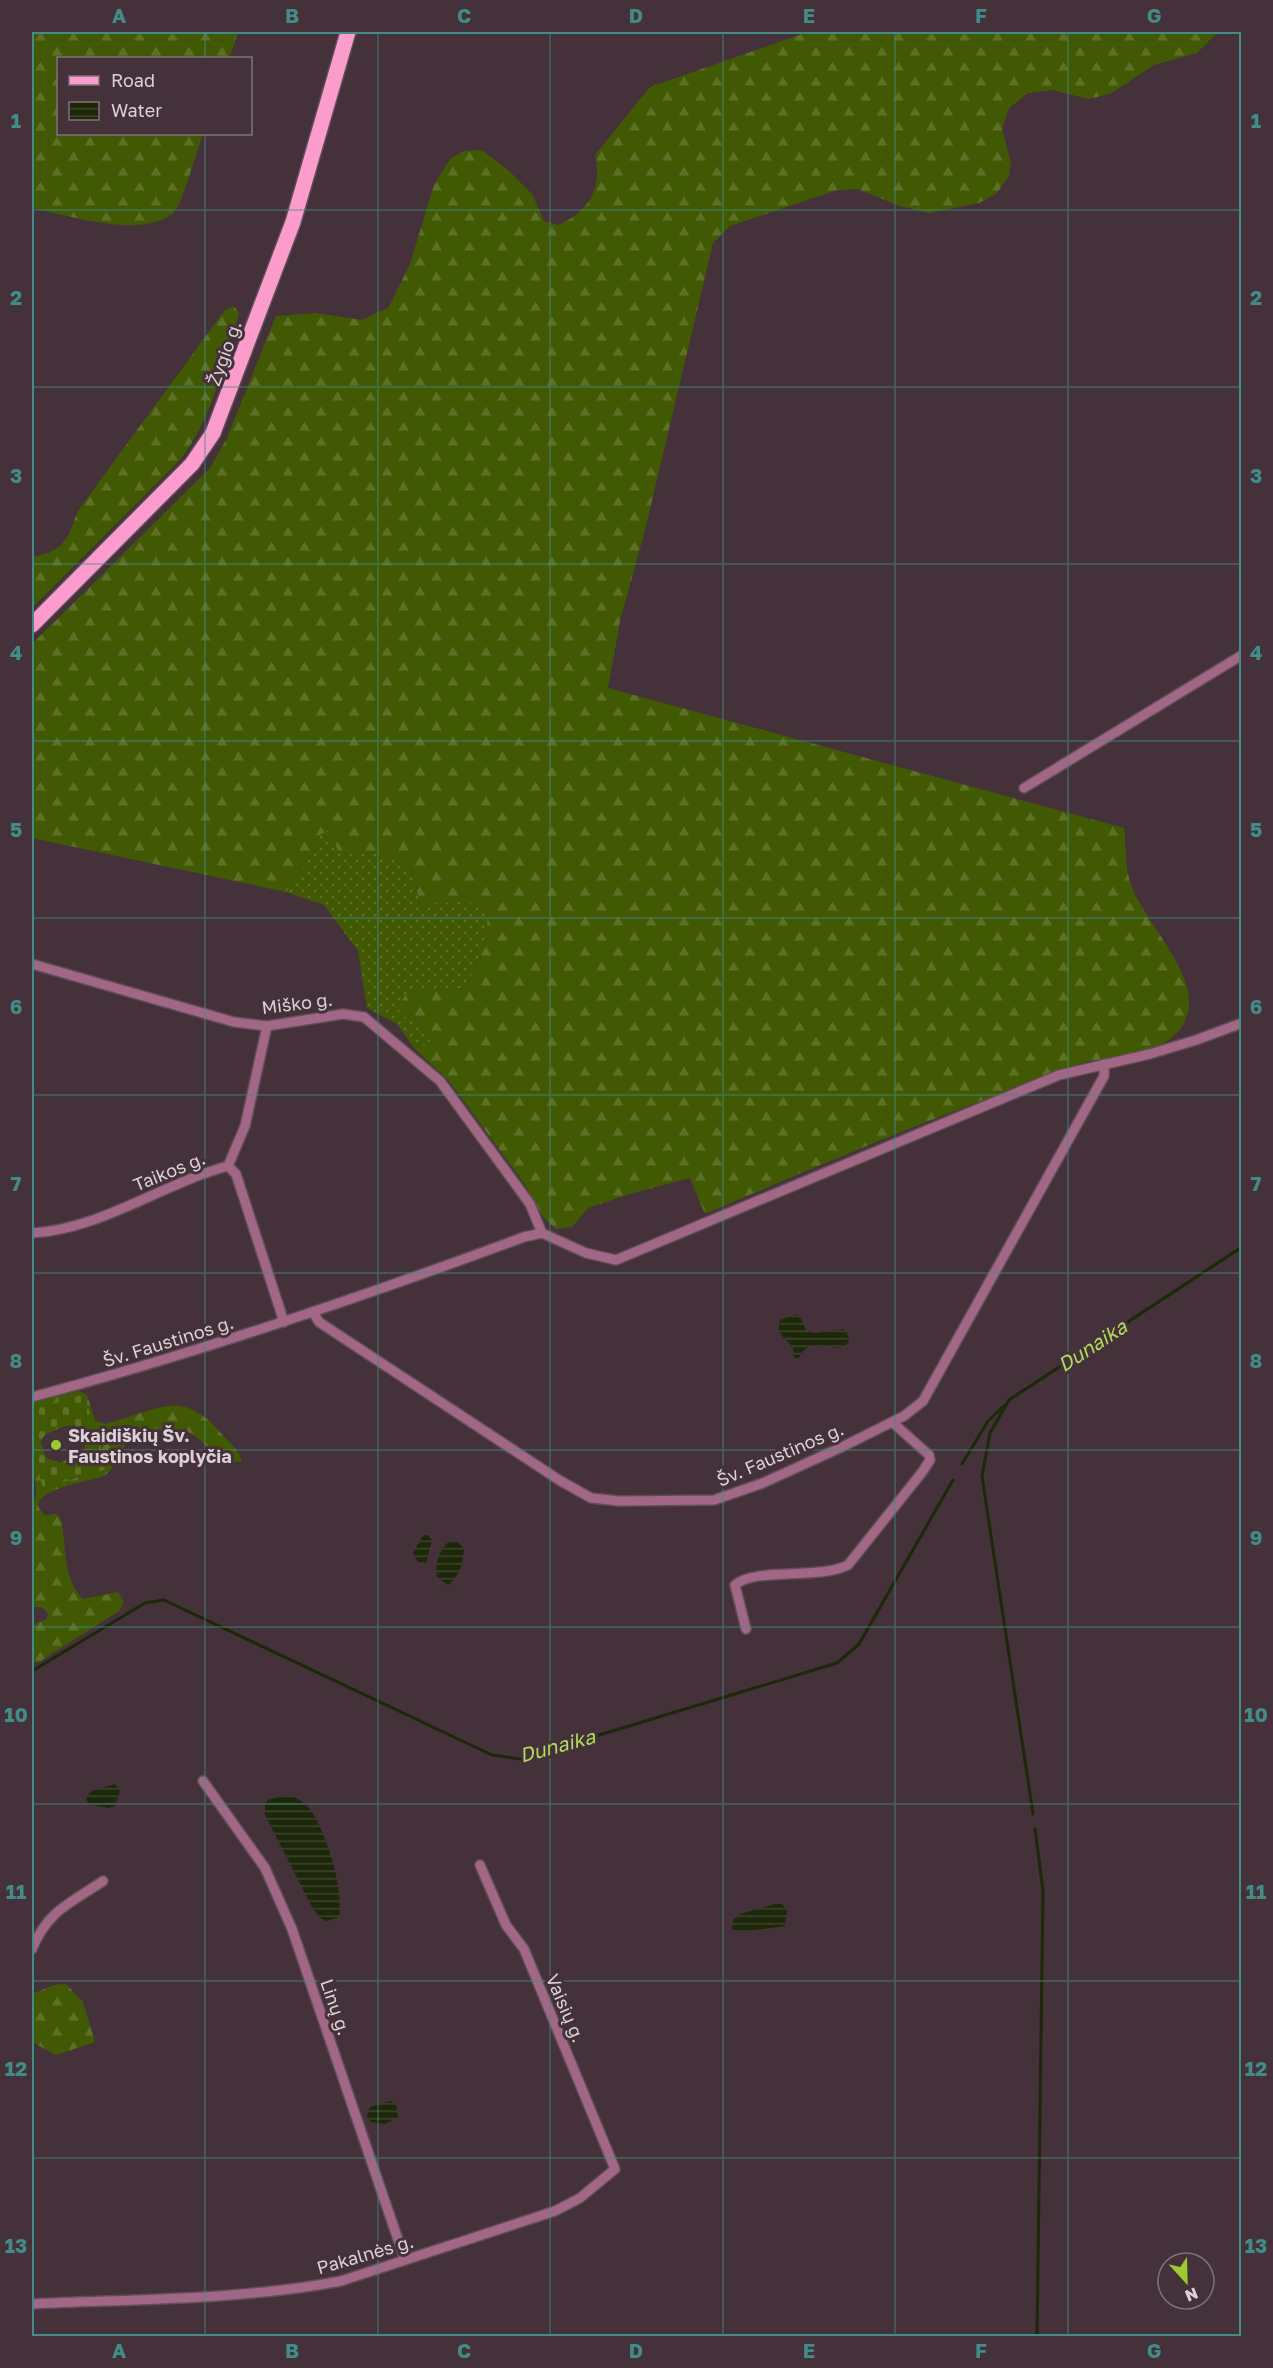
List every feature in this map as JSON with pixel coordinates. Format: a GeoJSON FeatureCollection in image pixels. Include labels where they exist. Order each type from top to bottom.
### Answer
{"type":"FeatureCollection","features":[{"type":"Feature","properties":{"kind":"main road","name":"Žygio g."},"geometry":{"type":"LineString","coordinates":[[32,625],[192,464],[213,433],[293,222],[348,32]]}},
{"type":"Feature","properties":{"kind":"street"},"geometry":{"type":"LineString","coordinates":[[1024,788],[1242,655]]}},
{"type":"Feature","properties":{"kind":"street","name":"Miško g."},"geometry":{"type":"LineString","coordinates":[[32,964],[234,1022],[267,1026],[343,1014],[364,1017],[440,1082],[530,1204],[542,1233]]}},
{"type":"Feature","properties":{"kind":"street"},"geometry":{"type":"LineString","coordinates":[[542,1233],[586,1253],[616,1260],[1059,1075],[1196,1040],[1242,1023]]}},
{"type":"Feature","properties":{"kind":"street"},"geometry":{"type":"LineString","coordinates":[[228,1166],[244,1126],[267,1026]]}},
{"type":"Feature","properties":{"kind":"street","name":"Šv. Faustinos g."},"geometry":{"type":"LineString","coordinates":[[313,1312],[319,1322],[559,1480],[591,1498],[619,1501],[714,1500],[763,1483],[892,1422],[914,1409],[932,1388],[1104,1076],[1104,1064]]}},
{"type":"Feature","properties":{"kind":"street","name":"Taikos g."},"geometry":{"type":"LineString","coordinates":[[32,1233],[69,1227],[96,1219],[228,1166],[236,1174],[284,1322]]}},
{"type":"Feature","properties":{"kind":"street","name":"Šv. Faustinos g."},"geometry":{"type":"LineString","coordinates":[[32,1397],[123,1373],[284,1322],[542,1233]]}},
{"type":"Feature","properties":{"kind":"street"},"geometry":{"type":"LineString","coordinates":[[746,1629],[735,1585],[740,1581],[766,1577],[837,1571],[848,1565],[923,1471],[930,1461],[929,1455],[892,1422]]}},
{"type":"Feature","properties":{"kind":"street","name":"Linų g."},"geometry":{"type":"LineString","coordinates":[[203,1781],[265,1868],[292,1929],[405,2260]]}},
{"type":"Feature","properties":{"kind":"street","name":"Vaisių g."},"geometry":{"type":"LineString","coordinates":[[480,1865],[506,1925],[524,1949],[615,2169]]}},
{"type":"Feature","properties":{"kind":"street"},"geometry":{"type":"LineString","coordinates":[[32,1949],[47,1920],[61,1907],[103,1881]]}},
{"type":"Feature","properties":{"kind":"street","name":"Pakalnės g."},"geometry":{"type":"LineString","coordinates":[[32,2304],[169,2298],[314,2286],[341,2281],[555,2211],[580,2198],[615,2169]]}},
{"type":"Feature","properties":{"kind":"green space"},"geometry":{"type":"Polygon","coordinates":[[[32,32],[238,32],[229,57],[57,57],[57,135],[203,135],[178,206],[162,220],[126,225],[85,220],[32,208],[32,32]]]}},
{"type":"Feature","properties":{"kind":"green space"},"geometry":{"type":"Polygon","coordinates":[[[808,32],[1218,32],[1197,53],[1154,65],[1110,94],[1088,99],[1053,90],[1028,93],[1009,108],[1002,129],[1011,163],[1009,176],[996,194],[979,203],[929,213],[900,206],[857,189],[834,191],[730,226],[713,243],[646,526],[620,621],[608,688],[1124,828],[1130,882],[1136,897],[1177,962],[1189,996],[1188,1012],[1182,1027],[1158,1046],[1079,1064],[1041,1077],[705,1214],[690,1178],[588,1208],[572,1227],[556,1229],[543,1217],[526,1186],[449,1081],[414,1048],[431,1042],[417,1020],[402,1016],[398,1008],[407,992],[465,988],[485,942],[487,912],[467,901],[420,904],[412,869],[380,854],[339,853],[329,830],[318,836],[317,847],[286,892],[32,838],[32,644],[210,468],[227,438],[276,316],[316,313],[362,320],[389,307],[410,264],[434,185],[450,159],[464,151],[482,150],[509,171],[532,194],[544,221],[558,225],[578,213],[591,198],[597,178],[595,155],[650,87],[808,32]]]}},
{"type":"Feature","properties":{"kind":"green space"},"geometry":{"type":"Polygon","coordinates":[[[234,306],[239,314],[216,391],[191,445],[179,461],[32,608],[32,557],[51,552],[63,543],[71,530],[77,512],[225,310],[234,306]]]}},
{"type":"Feature","properties":{"kind":"green space"},"geometry":{"type":"Polygon","coordinates":[[[329,829],[339,853],[380,854],[412,869],[420,904],[467,901],[487,912],[485,942],[465,988],[407,992],[402,1016],[417,1020],[431,1042],[414,1048],[397,1024],[367,1008],[358,951],[324,905],[286,892],[317,847],[318,836],[329,829]]]}},
{"type":"Feature","properties":{"kind":"green space"},"geometry":{"type":"Polygon","coordinates":[[[79,1391],[87,1395],[95,1420],[104,1424],[165,1406],[192,1409],[206,1418],[220,1432],[236,1450],[242,1461],[227,1463],[199,1439],[187,1432],[161,1431],[127,1442],[109,1472],[102,1477],[58,1489],[40,1500],[39,1507],[45,1515],[57,1514],[61,1520],[68,1572],[76,1591],[83,1599],[118,1592],[124,1602],[119,1611],[39,1662],[32,1662],[32,1625],[47,1619],[48,1613],[41,1607],[32,1607],[32,1504],[36,1489],[32,1468],[32,1403],[79,1391]],[[75,1425],[65,1426],[44,1435],[40,1443],[46,1458],[60,1463],[83,1452],[85,1437],[75,1425]]]}},
{"type":"Feature","properties":{"kind":"green space"},"geometry":{"type":"Polygon","coordinates":[[[84,1394],[107,1469],[43,1488],[32,1449],[32,1410],[84,1394]],[[75,1425],[64,1426],[46,1434],[40,1443],[46,1458],[60,1463],[83,1452],[85,1440],[75,1425]]]}},
{"type":"Feature","properties":{"kind":"green space"},"geometry":{"type":"Polygon","coordinates":[[[66,1984],[83,2002],[95,2042],[56,2055],[32,2042],[32,1994],[54,1985],[66,1984]]]}},
{"type":"Feature","properties":{"kind":"water"},"geometry":{"type":"Polygon","coordinates":[[[796,1314],[802,1320],[806,1331],[816,1333],[844,1329],[850,1339],[846,1345],[839,1348],[811,1346],[802,1352],[799,1358],[794,1358],[793,1347],[782,1335],[779,1325],[780,1320],[796,1314]]]}},
{"type":"Feature","properties":{"kind":"water"},"geometry":{"type":"Polygon","coordinates":[[[427,1534],[432,1540],[426,1563],[418,1562],[413,1553],[422,1537],[427,1534]]]}},
{"type":"Feature","properties":{"kind":"water"},"geometry":{"type":"Polygon","coordinates":[[[457,1541],[464,1549],[463,1559],[458,1573],[448,1585],[437,1577],[436,1567],[439,1555],[447,1543],[457,1541]]]}},
{"type":"Feature","properties":{"kind":"water"},"geometry":{"type":"Polygon","coordinates":[[[115,1784],[120,1791],[115,1806],[109,1808],[88,1804],[86,1797],[92,1791],[115,1784]]]}},
{"type":"Feature","properties":{"kind":"water"},"geometry":{"type":"Polygon","coordinates":[[[289,1795],[307,1806],[322,1830],[339,1891],[339,1917],[327,1921],[320,1918],[312,1907],[265,1815],[265,1804],[269,1799],[289,1795]]]}},
{"type":"Feature","properties":{"kind":"water"},"geometry":{"type":"Polygon","coordinates":[[[782,1904],[787,1911],[785,1926],[741,1932],[732,1929],[733,1920],[740,1914],[782,1904]]]}},
{"type":"Feature","properties":{"kind":"water"},"geometry":{"type":"Polygon","coordinates":[[[390,2101],[396,2104],[398,2117],[385,2124],[370,2122],[367,2116],[370,2107],[390,2101]]]}},
{"type":"Feature","properties":{"kind":"waterway","name":"Dunaika"},"geometry":{"type":"LineString","coordinates":[[1009,1400],[1242,1247]]}},
{"type":"Feature","properties":{"kind":"waterway"},"geometry":{"type":"LineString","coordinates":[[1009,1400],[990,1433],[982,1476],[1033,1814]]}},
{"type":"Feature","properties":{"kind":"waterway","name":"Dunaika"},"geometry":{"type":"LineString","coordinates":[[962,1464],[988,1421],[1005,1405]]}},
{"type":"Feature","properties":{"kind":"waterway","name":"Dunaika"},"geometry":{"type":"LineString","coordinates":[[32,1671],[145,1603],[164,1600],[492,1755],[520,1759],[837,1663],[859,1644],[953,1480]]}},
{"type":"Feature","properties":{"kind":"waterway"},"geometry":{"type":"LineString","coordinates":[[1035,1829],[1043,1891],[1037,2336]]}},
{"type":"Feature","properties":{"kind":"place","name":"Skaidiškių Šv. Faustinos koplyčia"},"geometry":{"type":"Point","coordinates":[56,1445]}}]}
